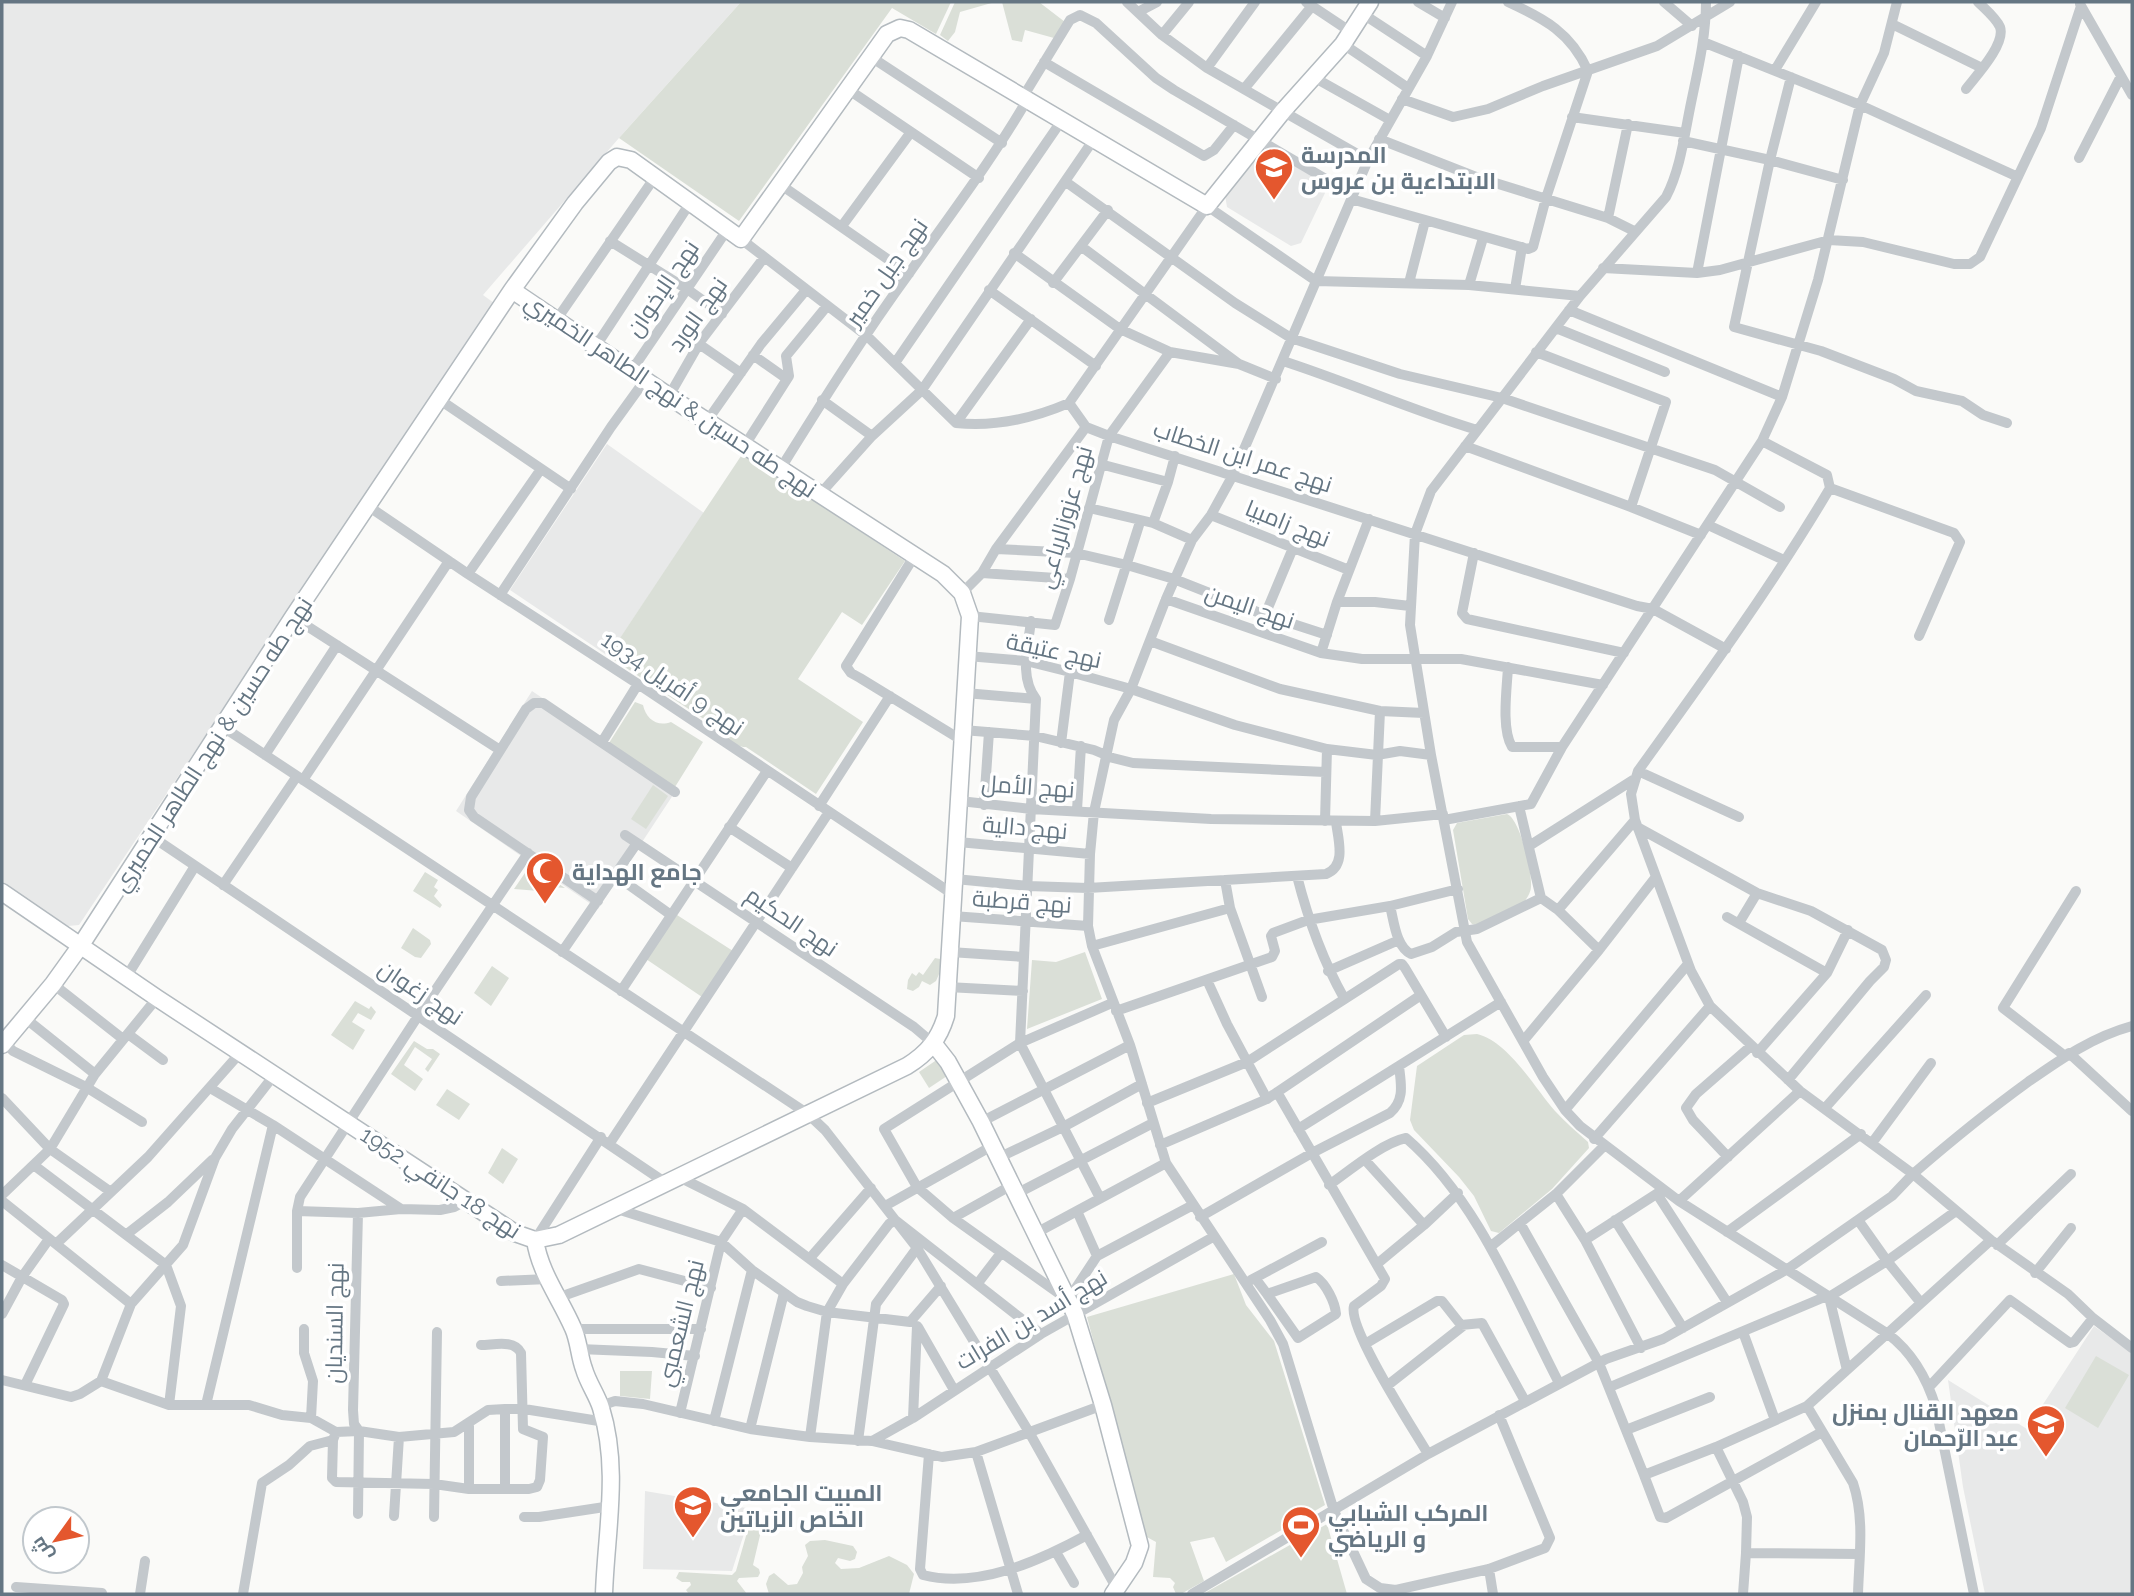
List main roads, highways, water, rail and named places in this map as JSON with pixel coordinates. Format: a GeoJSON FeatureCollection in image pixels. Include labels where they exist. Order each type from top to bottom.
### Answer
{"type":"FeatureCollection","features":[{"type":"Feature","properties":{"kind":"place","name":"المدرسة الابتداءية بن عروس"},"geometry":{"type":"Point","coordinates":[1274,201]}},
{"type":"Feature","properties":{"kind":"place","name":"جامع الهداية"},"geometry":{"type":"Point","coordinates":[545,905]}},
{"type":"Feature","properties":{"kind":"place","name":"معهد القنال بمنزل عبد الرّحمان"},"geometry":{"type":"Point","coordinates":[2046,1458]}},
{"type":"Feature","properties":{"kind":"place","name":"المبيت الجامعي الخاص الزياتين"},"geometry":{"type":"Point","coordinates":[693,1539]}},
{"type":"Feature","properties":{"kind":"place","name":"المركب الشبابي و الرياضي"},"geometry":{"type":"Point","coordinates":[1301,1559]}}]}
